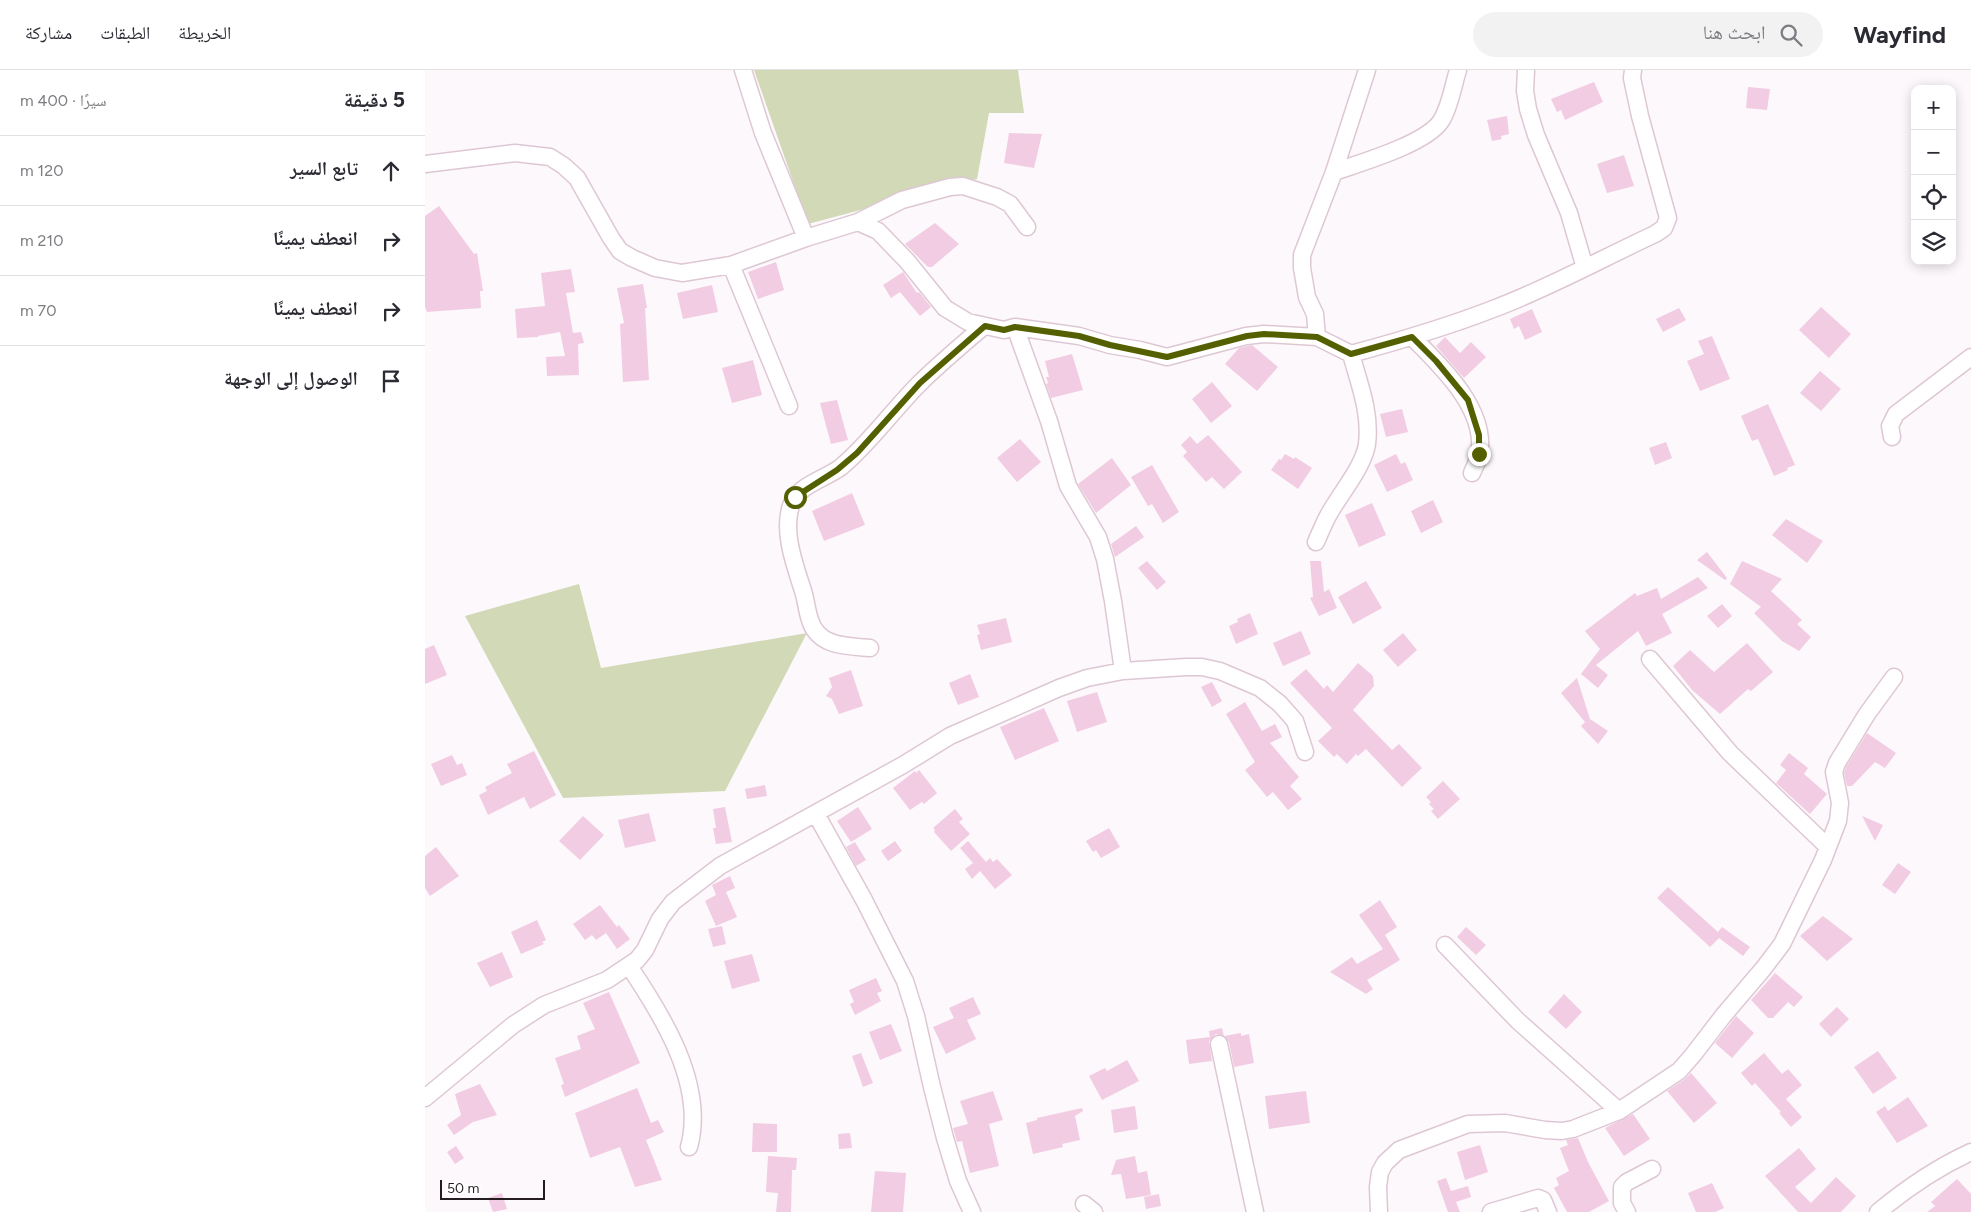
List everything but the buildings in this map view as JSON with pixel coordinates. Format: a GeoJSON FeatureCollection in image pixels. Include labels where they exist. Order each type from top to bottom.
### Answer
{"type":"FeatureCollection","features":[{"type":"Feature","properties":{"kind":"street"},"geometry":{"type":"LineString","coordinates":[[743,70],[763,133],[806,238]]}},
{"type":"Feature","properties":{"kind":"street"},"geometry":{"type":"LineString","coordinates":[[1317,337],[1315,314],[1307,297],[1304,281],[1302,254],[1334,172],[1367,70]]}},
{"type":"Feature","properties":{"kind":"street"},"geometry":{"type":"LineString","coordinates":[[1334,172],[1384,154],[1431,131],[1441,122],[1444,115],[1457,70]]}},
{"type":"Feature","properties":{"kind":"street"},"geometry":{"type":"LineString","coordinates":[[1526,70],[1525,91],[1528,109],[1536,135],[1569,213],[1585,268]]}},
{"type":"Feature","properties":{"kind":"street"},"geometry":{"type":"LineString","coordinates":[[858,222],[878,231],[893,245],[945,308],[968,322],[1004,330],[1015,327],[1079,336],[1110,345],[1167,357],[1247,336],[1288,334],[1317,337],[1351,354],[1412,337],[1492,310],[1655,234],[1667,224],[1668,218],[1640,116],[1632,78],[1633,70]]}},
{"type":"Feature","properties":{"kind":"street"},"geometry":{"type":"LineString","coordinates":[[425,164],[515,153],[549,157],[564,166],[577,178],[620,251],[655,268],[682,273],[731,265],[806,238],[858,222],[902,200],[950,187],[963,186],[997,197],[1010,204],[1027,228]]}},
{"type":"Feature","properties":{"kind":"street"},"geometry":{"type":"LineString","coordinates":[[731,265],[789,406]]}},
{"type":"Feature","properties":{"kind":"street"},"geometry":{"type":"LineString","coordinates":[[870,648],[841,645],[821,639],[810,622],[789,536],[789,509],[799,493],[837,470],[857,453],[920,383],[985,326]]}},
{"type":"Feature","properties":{"kind":"street"},"geometry":{"type":"LineString","coordinates":[[1015,327],[1049,421],[1068,486],[1098,537],[1105,559],[1123,672]]}},
{"type":"Feature","properties":{"kind":"street"},"geometry":{"type":"LineString","coordinates":[[1412,337],[1436,361],[1468,400],[1479,435],[1479,454],[1472,473]]}},
{"type":"Feature","properties":{"kind":"street"},"geometry":{"type":"LineString","coordinates":[[1316,542],[1329,514],[1353,477],[1367,446],[1368,424],[1364,400],[1351,354]]}},
{"type":"Feature","properties":{"kind":"street"},"geometry":{"type":"LineString","coordinates":[[1892,438],[1890,426],[1896,414],[1971,356]]}},
{"type":"Feature","properties":{"kind":"street"},"geometry":{"type":"LineString","coordinates":[[1650,659],[1730,753],[1828,847]]}},
{"type":"Feature","properties":{"kind":"street"},"geometry":{"type":"LineString","coordinates":[[425,1098],[513,1025],[544,1005],[607,980],[629,966],[642,954],[660,919],[673,902],[720,866],[903,766],[950,736],[1059,688],[1087,678],[1123,672],[1202,667],[1241,679],[1260,688],[1280,704],[1295,722],[1305,752]]}},
{"type":"Feature","properties":{"kind":"street"},"geometry":{"type":"LineString","coordinates":[[1379,1212],[1378,1187],[1380,1172],[1385,1162],[1399,1150],[1468,1124],[1505,1123],[1524,1128],[1563,1131],[1573,1129],[1619,1110],[1679,1071],[1763,969],[1781,944],[1828,847],[1838,821],[1840,810],[1834,772],[1837,763],[1867,714],[1894,677]]}},
{"type":"Feature","properties":{"kind":"street"},"geometry":{"type":"LineString","coordinates":[[816,814],[864,900],[905,981],[917,1016],[931,1087],[958,1181],[972,1212]]}},
{"type":"Feature","properties":{"kind":"street"},"geometry":{"type":"LineString","coordinates":[[1445,945],[1518,1021],[1619,1110]]}},
{"type":"Feature","properties":{"kind":"street"},"geometry":{"type":"LineString","coordinates":[[629,966],[663,1019],[684,1071],[694,1117],[689,1147]]}},
{"type":"Feature","properties":{"kind":"street"},"geometry":{"type":"LineString","coordinates":[[1219,1044],[1255,1212]]}},
{"type":"Feature","properties":{"kind":"street"},"geometry":{"type":"LineString","coordinates":[[1878,1212],[1922,1178],[1944,1164],[1971,1152]]}},
{"type":"Feature","properties":{"kind":"street"},"geometry":{"type":"LineString","coordinates":[[1627,1212],[1623,1203],[1622,1187],[1627,1182],[1652,1169]]}},
{"type":"Feature","properties":{"kind":"street"},"geometry":{"type":"LineString","coordinates":[[1491,1212],[1539,1198],[1543,1200],[1548,1212]]}},
{"type":"Feature","properties":{"kind":"green space"},"geometry":{"type":"Polygon","coordinates":[[[754,70],[1018,70],[1024,113],[989,113],[977,179],[808,224],[754,70]]]}},
{"type":"Feature","properties":{"kind":"green space"},"geometry":{"type":"Polygon","coordinates":[[[579,584],[601,668],[807,633],[725,791],[563,798],[465,616],[579,584]]]}},
{"type":"Feature","properties":{"kind":"route"},"geometry":{"type":"LineString","coordinates":[[795,497],[803,490],[837,470],[857,453],[920,383],[985,326],[1004,330],[1015,327],[1079,336],[1110,345],[1167,357],[1247,336],[1264,334],[1317,337],[1351,354],[1412,337],[1436,361],[1468,400],[1474,414],[1479,435],[1479,454]]}}]}
